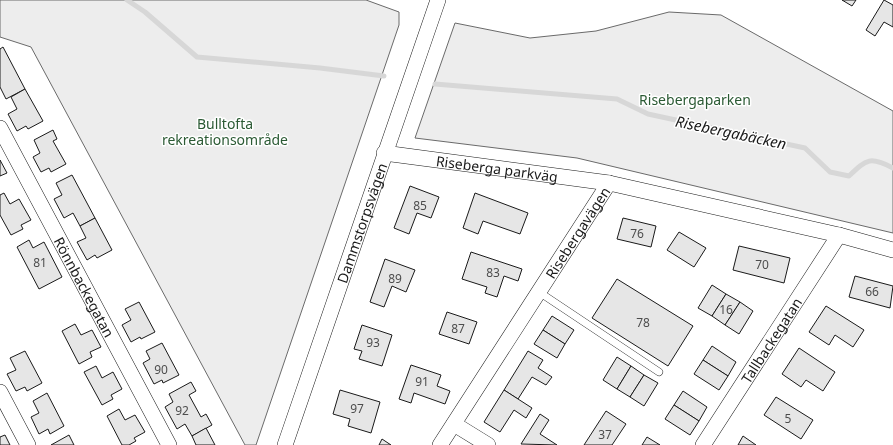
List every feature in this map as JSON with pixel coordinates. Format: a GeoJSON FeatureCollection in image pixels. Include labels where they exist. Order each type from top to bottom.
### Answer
{"type":"FeatureCollection","features":[{"type":"Feature","properties":{"kind":"street","name":"Dammstorpsvägen"},"geometry":{"type":"LineString","coordinates":[[284,445],[438,0]]}},
{"type":"Feature","properties":{"kind":"street","name":"Rönnbackegatan"},"geometry":{"type":"LineString","coordinates":[[0,128],[169,445]]}},
{"type":"Feature","properties":{"kind":"street","name":"Riseberga parkväg"},"geometry":{"type":"LineString","coordinates":[[384,153],[609,183]]}},
{"type":"Feature","properties":{"kind":"street","name":"Risebergavägen"},"geometry":{"type":"LineString","coordinates":[[440,445],[609,183],[839,235],[893,250]]}},
{"type":"Feature","properties":{"kind":"street","name":"Tallbackegatan"},"geometry":{"type":"LineString","coordinates":[[703,445],[839,235]]}},
{"type":"Feature","properties":{"kind":"street"},"geometry":{"type":"LineString","coordinates":[[0,392],[28,445]]}},
{"type":"Feature","properties":{"kind":"street"},"geometry":{"type":"LineString","coordinates":[[454,424],[488,445]]}},
{"type":"Feature","properties":{"kind":"lane"},"geometry":{"type":"LineString","coordinates":[[539,292],[659,372]]}},
{"type":"Feature","properties":{"kind":"green space","name":"Bulltofta rekreationsområde"},"geometry":{"type":"Polygon","coordinates":[[[0,0],[366,0],[399,12],[399,25],[256,445],[245,445],[31,47],[0,37],[0,0]]]}},
{"type":"Feature","properties":{"kind":"green space","name":"Risebergaparken"},"geometry":{"type":"Polygon","coordinates":[[[669,12],[721,15],[893,111],[893,233],[577,158],[415,138],[455,23],[530,38],[596,31],[669,12]]]}},
{"type":"Feature","properties":{"kind":"building"},"geometry":{"type":"Polygon","coordinates":[[[842,0],[856,0],[852,6],[842,0]]]}},
{"type":"Feature","properties":{"kind":"building"},"geometry":{"type":"Polygon","coordinates":[[[884,0],[893,5],[893,27],[884,22],[875,36],[866,30],[884,0]]]}},
{"type":"Feature","properties":{"kind":"building"},"geometry":{"type":"Polygon","coordinates":[[[3,47],[25,89],[6,99],[0,87],[0,49],[3,47]]]}},
{"type":"Feature","properties":{"kind":"building"},"geometry":{"type":"Polygon","coordinates":[[[25,89],[43,121],[28,129],[26,126],[17,131],[8,114],[17,109],[11,97],[25,89]]]}},
{"type":"Feature","properties":{"kind":"building"},"geometry":{"type":"Polygon","coordinates":[[[53,130],[57,139],[53,141],[66,164],[51,172],[49,168],[41,172],[33,157],[40,153],[34,140],[53,130]]]}},
{"type":"Feature","properties":{"kind":"building"},"geometry":{"type":"Polygon","coordinates":[[[0,160],[7,173],[0,176],[0,160]]]}},
{"type":"Feature","properties":{"kind":"building"},"geometry":{"type":"Polygon","coordinates":[[[72,175],[95,218],[80,226],[73,213],[64,218],[54,199],[62,195],[56,183],[72,175]]]}},
{"type":"Feature","properties":{"kind":"building"},"geometry":{"type":"Polygon","coordinates":[[[410,186],[439,197],[431,218],[417,213],[409,234],[394,228],[410,186]]]}},
{"type":"Feature","properties":{"kind":"building"},"geometry":{"type":"Polygon","coordinates":[[[4,193],[10,204],[19,199],[31,220],[21,225],[23,229],[11,235],[0,215],[0,195],[4,193]]]}},
{"type":"Feature","properties":{"kind":"building"},"geometry":{"type":"Polygon","coordinates":[[[475,193],[528,213],[520,234],[483,221],[478,234],[463,228],[475,193]]]}},
{"type":"Feature","properties":{"kind":"building"},"geometry":{"type":"Polygon","coordinates":[[[95,218],[112,250],[97,258],[95,255],[87,260],[77,242],[86,238],[80,226],[95,218]]]}},
{"type":"Feature","properties":{"kind":"building"},"geometry":{"type":"Polygon","coordinates":[[[623,218],[656,226],[651,247],[617,239],[623,218]]]}},
{"type":"Feature","properties":{"kind":"building"},"geometry":{"type":"Polygon","coordinates":[[[679,232],[706,248],[694,267],[667,250],[679,232]]]}},
{"type":"Feature","properties":{"kind":"building"},"geometry":{"type":"Polygon","coordinates":[[[29,240],[33,248],[44,242],[62,277],[39,289],[17,247],[29,240]]]}},
{"type":"Feature","properties":{"kind":"building"},"geometry":{"type":"Polygon","coordinates":[[[739,246],[790,258],[784,283],[733,270],[739,246]]]}},
{"type":"Feature","properties":{"kind":"building"},"geometry":{"type":"Polygon","coordinates":[[[471,252],[522,269],[518,281],[504,276],[497,297],[485,293],[487,287],[462,279],[471,252]]]}},
{"type":"Feature","properties":{"kind":"building"},"geometry":{"type":"Polygon","coordinates":[[[385,259],[415,270],[406,292],[392,286],[384,307],[370,302],[385,259]]]}},
{"type":"Feature","properties":{"kind":"building"},"geometry":{"type":"Polygon","coordinates":[[[855,276],[893,286],[890,308],[849,297],[855,276]]]}},
{"type":"Feature","properties":{"kind":"building"},"geometry":{"type":"Polygon","coordinates":[[[617,279],[693,326],[668,366],[592,318],[617,279]]]}},
{"type":"Feature","properties":{"kind":"building"},"geometry":{"type":"Polygon","coordinates":[[[712,285],[726,294],[712,316],[698,308],[712,285]]]}},
{"type":"Feature","properties":{"kind":"building"},"geometry":{"type":"Polygon","coordinates":[[[726,294],[740,302],[725,325],[712,316],[726,294]]]}},
{"type":"Feature","properties":{"kind":"building"},"geometry":{"type":"Polygon","coordinates":[[[139,302],[155,332],[131,342],[122,325],[131,320],[125,309],[139,302]]]}},
{"type":"Feature","properties":{"kind":"building"},"geometry":{"type":"Polygon","coordinates":[[[740,302],[753,311],[739,334],[725,325],[740,302]]]}},
{"type":"Feature","properties":{"kind":"building"},"geometry":{"type":"Polygon","coordinates":[[[826,306],[864,330],[853,347],[835,335],[829,345],[809,332],[826,306]]]}},
{"type":"Feature","properties":{"kind":"building"},"geometry":{"type":"Polygon","coordinates":[[[447,312],[477,322],[469,344],[439,334],[447,312]]]}},
{"type":"Feature","properties":{"kind":"building"},"geometry":{"type":"Polygon","coordinates":[[[552,316],[574,330],[565,344],[543,330],[552,316]]]}},
{"type":"Feature","properties":{"kind":"building"},"geometry":{"type":"Polygon","coordinates":[[[75,324],[81,335],[92,330],[101,347],[90,352],[92,357],[79,364],[62,331],[75,324]]]}},
{"type":"Feature","properties":{"kind":"building"},"geometry":{"type":"Polygon","coordinates":[[[362,325],[392,335],[382,366],[359,359],[362,351],[354,349],[362,325]]]}},
{"type":"Feature","properties":{"kind":"building"},"geometry":{"type":"Polygon","coordinates":[[[543,330],[565,344],[557,358],[534,344],[543,330]]]}},
{"type":"Feature","properties":{"kind":"building"},"geometry":{"type":"Polygon","coordinates":[[[162,343],[179,375],[163,383],[162,380],[154,384],[143,363],[150,359],[146,351],[162,343]]]}},
{"type":"Feature","properties":{"kind":"building"},"geometry":{"type":"Polygon","coordinates":[[[712,346],[736,362],[728,376],[703,360],[712,346]]]}},
{"type":"Feature","properties":{"kind":"building"},"geometry":{"type":"Polygon","coordinates":[[[799,348],[835,372],[823,391],[806,380],[801,387],[782,374],[799,348]]]}},
{"type":"Feature","properties":{"kind":"building"},"geometry":{"type":"Polygon","coordinates":[[[25,351],[42,383],[27,391],[25,387],[16,391],[7,374],[16,370],[10,358],[25,351]]]}},
{"type":"Feature","properties":{"kind":"building"},"geometry":{"type":"Polygon","coordinates":[[[528,351],[543,360],[538,368],[552,377],[546,385],[532,377],[518,399],[504,390],[528,351]]]}},
{"type":"Feature","properties":{"kind":"building"},"geometry":{"type":"Polygon","coordinates":[[[617,357],[631,366],[617,389],[603,380],[617,357]]]}},
{"type":"Feature","properties":{"kind":"building"},"geometry":{"type":"Polygon","coordinates":[[[703,360],[728,376],[719,390],[694,374],[703,360]]]}},
{"type":"Feature","properties":{"kind":"building"},"geometry":{"type":"Polygon","coordinates":[[[411,365],[441,375],[437,386],[450,391],[445,404],[414,393],[411,403],[399,399],[411,365]]]}},
{"type":"Feature","properties":{"kind":"building"},"geometry":{"type":"Polygon","coordinates":[[[96,366],[102,378],[113,372],[122,389],[111,395],[113,399],[102,405],[84,372],[96,366]]]}},
{"type":"Feature","properties":{"kind":"building"},"geometry":{"type":"Polygon","coordinates":[[[631,366],[644,375],[630,397],[617,389],[631,366]]]}},
{"type":"Feature","properties":{"kind":"building"},"geometry":{"type":"Polygon","coordinates":[[[644,375],[658,383],[644,406],[630,397],[644,375]]]}},
{"type":"Feature","properties":{"kind":"building"},"geometry":{"type":"Polygon","coordinates":[[[191,382],[196,391],[189,395],[201,417],[206,414],[212,425],[192,436],[185,424],[177,429],[165,407],[173,402],[169,394],[191,382]]]}},
{"type":"Feature","properties":{"kind":"building"},"geometry":{"type":"Polygon","coordinates":[[[340,390],[380,402],[371,433],[348,426],[350,419],[333,414],[340,390]]]}},
{"type":"Feature","properties":{"kind":"building"},"geometry":{"type":"Polygon","coordinates":[[[504,390],[532,408],[526,418],[514,410],[500,432],[484,422],[504,390]]]}},
{"type":"Feature","properties":{"kind":"building"},"geometry":{"type":"Polygon","coordinates":[[[683,391],[707,407],[699,421],[674,405],[683,391]]]}},
{"type":"Feature","properties":{"kind":"building"},"geometry":{"type":"Polygon","coordinates":[[[47,393],[64,426],[50,434],[48,429],[39,434],[31,417],[39,413],[33,401],[47,393]]]}},
{"type":"Feature","properties":{"kind":"building"},"geometry":{"type":"Polygon","coordinates":[[[776,397],[813,420],[801,439],[764,415],[776,397]]]}},
{"type":"Feature","properties":{"kind":"building"},"geometry":{"type":"Polygon","coordinates":[[[674,405],[699,421],[690,435],[665,419],[674,405]]]}},
{"type":"Feature","properties":{"kind":"building"},"geometry":{"type":"Polygon","coordinates":[[[119,409],[125,420],[135,415],[145,432],[134,438],[136,441],[129,445],[122,445],[107,416],[119,409]]]}},
{"type":"Feature","properties":{"kind":"building"},"geometry":{"type":"Polygon","coordinates":[[[606,411],[626,424],[612,445],[584,445],[606,411]]]}},
{"type":"Feature","properties":{"kind":"building"},"geometry":{"type":"Polygon","coordinates":[[[540,414],[549,420],[540,434],[557,445],[521,444],[540,414]]]}},
{"type":"Feature","properties":{"kind":"building"},"geometry":{"type":"Polygon","coordinates":[[[206,428],[215,445],[196,445],[192,436],[206,428]]]}},
{"type":"Feature","properties":{"kind":"building"},"geometry":{"type":"Polygon","coordinates":[[[5,435],[10,445],[0,445],[0,437],[5,435]]]}},
{"type":"Feature","properties":{"kind":"building"},"geometry":{"type":"Polygon","coordinates":[[[69,435],[74,445],[51,445],[69,435]]]}},
{"type":"Feature","properties":{"kind":"building"},"geometry":{"type":"Polygon","coordinates":[[[743,436],[756,445],[738,445],[743,436]]]}},
{"type":"Feature","properties":{"kind":"building"},"geometry":{"type":"Polygon","coordinates":[[[647,437],[660,445],[642,445],[647,437]]]}},
{"type":"Feature","properties":{"kind":"building"},"geometry":{"type":"Polygon","coordinates":[[[382,439],[391,445],[379,445],[382,439]]]}},
{"type":"Feature","properties":{"kind":"waterway"},"geometry":{"type":"LineString","coordinates":[[127,0],[145,12],[197,57],[320,68],[384,76]]}},
{"type":"Feature","properties":{"kind":"waterway","name":"Risebergabäcken"},"geometry":{"type":"LineString","coordinates":[[435,84],[617,99],[648,114],[805,148],[830,172],[849,176],[860,166],[869,161],[879,162],[893,168]]}}]}
